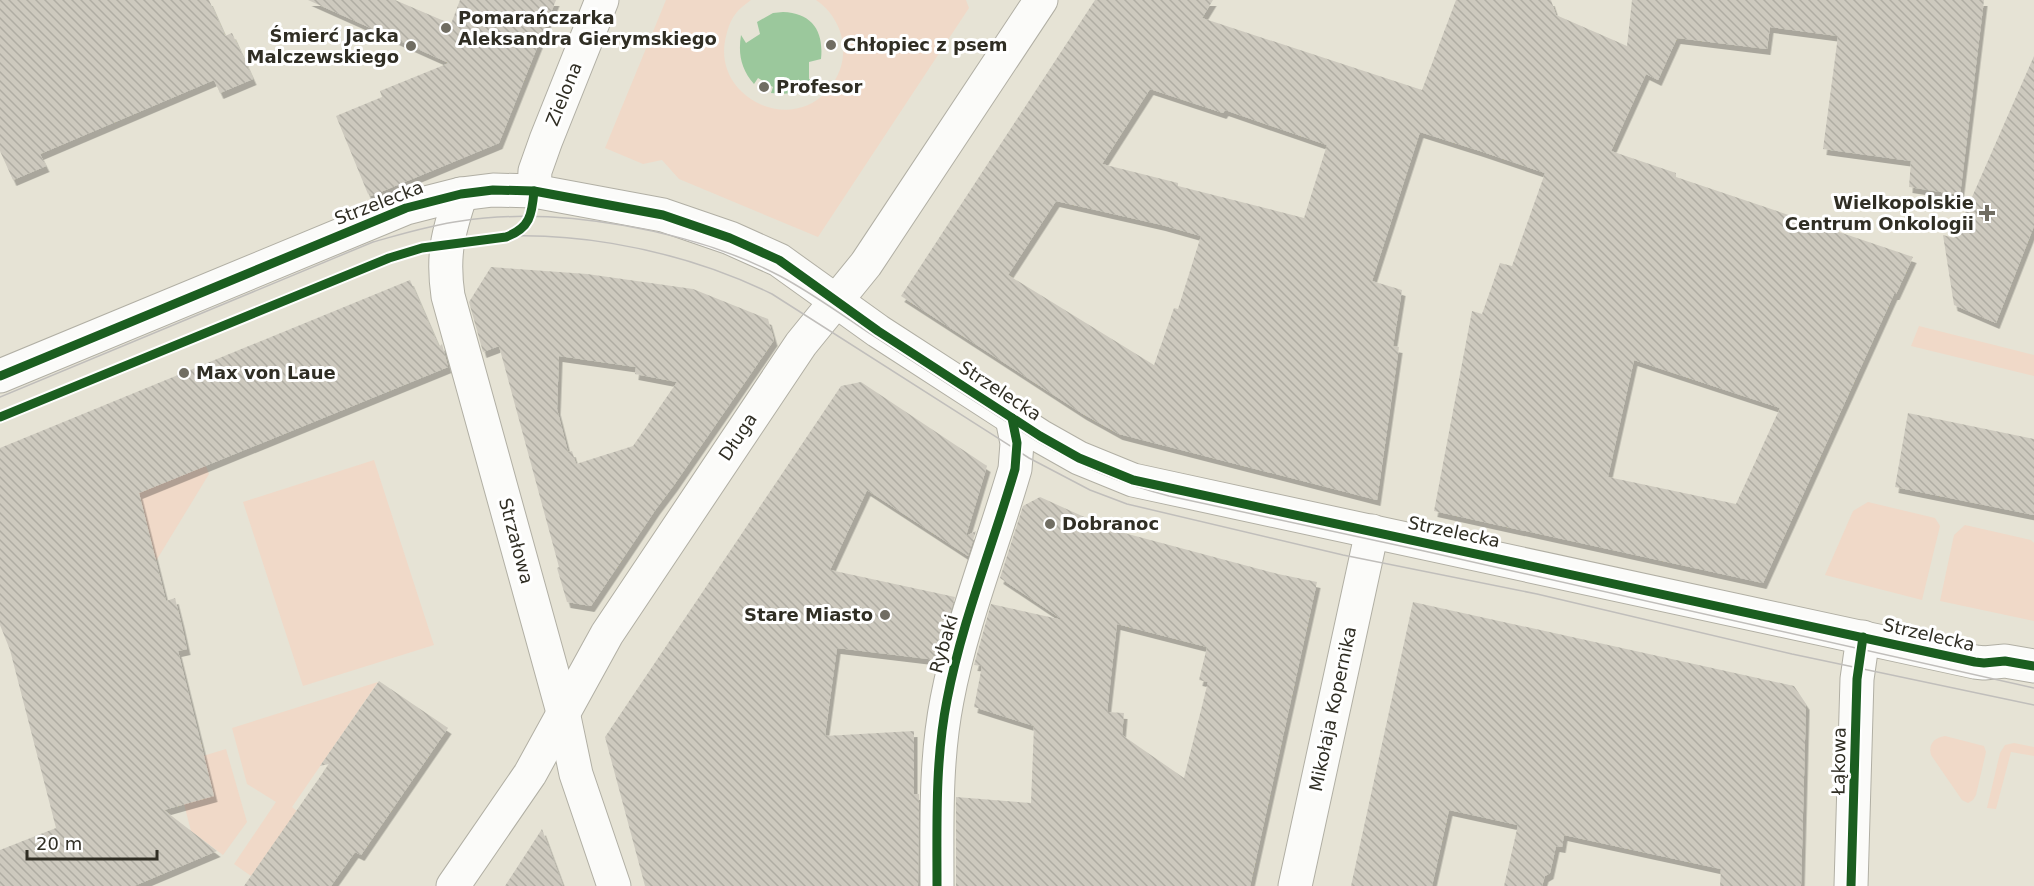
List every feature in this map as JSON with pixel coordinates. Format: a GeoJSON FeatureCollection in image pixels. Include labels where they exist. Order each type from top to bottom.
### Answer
{"type":"FeatureCollection","features":[{"type":"Feature","properties":{"kind":"street","name":"Zielona"},"geometry":{"type":"LineString","coordinates":[[534,191],[536,171],[546,140],[602,0]]}},
{"type":"Feature","properties":{"kind":"street","name":"Długa"},"geometry":{"type":"LineString","coordinates":[[453,886],[530,774],[613,624],[801,344],[866,264],[1041,0]]}},
{"type":"Feature","properties":{"kind":"street","name":"Strzelecka"},"geometry":{"type":"LineString","coordinates":[[0,376],[406,208],[461,194],[494,190],[534,191],[663,215],[730,238],[779,260],[878,331],[1012,418],[1079,458],[1133,480],[1975,662],[2004,661],[2034,666]]}},
{"type":"Feature","properties":{"kind":"street","name":"Strzałowa"},"geometry":{"type":"LineString","coordinates":[[461,194],[446,245],[444,270],[448,297],[563,712],[576,774],[614,886]]}},
{"type":"Feature","properties":{"kind":"street","name":"Rybaki"},"geometry":{"type":"LineString","coordinates":[[938,886],[937,788],[940,743],[957,654],[1015,469],[1017,443],[1012,418]]}},
{"type":"Feature","properties":{"kind":"street","name":"Mikołaja Kopernika"},"geometry":{"type":"LineString","coordinates":[[1295,886],[1372,531]]}},
{"type":"Feature","properties":{"kind":"street","name":"Łąkowa"},"geometry":{"type":"LineString","coordinates":[[1851,886],[1857,679],[1863,637]]}},
{"type":"Feature","properties":{"kind":"shaded area"},"geometry":{"type":"Polygon","coordinates":[[[666,0],[751,0],[740,9],[731,22],[725,41],[725,61],[731,78],[743,93],[757,103],[775,109],[793,109],[810,104],[826,92],[838,75],[843,47],[840,32],[833,17],[816,0],[966,0],[969,8],[818,237],[679,179],[662,160],[643,164],[605,148],[666,0]]]}},
{"type":"Feature","properties":{"kind":"shaded area"},"geometry":{"type":"Polygon","coordinates":[[[773,13],[793,13],[809,20],[818,32],[821,49],[821,59],[809,62],[809,79],[817,80],[807,88],[784,94],[771,93],[773,87],[758,78],[754,84],[743,67],[740,55],[741,35],[746,43],[760,34],[757,22],[773,13]]]}},
{"type":"Feature","properties":{"kind":"shaded area"},"geometry":{"type":"Polygon","coordinates":[[[1919,326],[2034,355],[2034,376],[1911,346],[1919,326]]]}},
{"type":"Feature","properties":{"kind":"shaded area"},"geometry":{"type":"Polygon","coordinates":[[[374,460],[434,645],[303,686],[243,502],[374,460]]]}},
{"type":"Feature","properties":{"kind":"shaded area"},"geometry":{"type":"Polygon","coordinates":[[[206,466],[209,474],[156,561],[139,493],[206,466]]]}},
{"type":"Feature","properties":{"kind":"shaded area"},"geometry":{"type":"Polygon","coordinates":[[[1868,502],[1935,518],[1940,526],[1922,600],[1825,575],[1853,511],[1868,502]]]}},
{"type":"Feature","properties":{"kind":"shaded area"},"geometry":{"type":"Polygon","coordinates":[[[1965,525],[2031,540],[2034,543],[2034,621],[1940,601],[1954,535],[1965,525]]]}},
{"type":"Feature","properties":{"kind":"shaded area"},"geometry":{"type":"Polygon","coordinates":[[[378,682],[292,807],[297,811],[251,876],[234,864],[276,802],[247,784],[232,728],[378,682]]]}},
{"type":"Feature","properties":{"kind":"shaded area"},"geometry":{"type":"Polygon","coordinates":[[[1945,736],[1984,746],[1986,752],[1976,795],[1968,803],[1962,800],[1931,755],[1930,748],[1933,742],[1945,736]]]}},
{"type":"Feature","properties":{"kind":"shaded area"},"geometry":{"type":"Polygon","coordinates":[[[2014,743],[2034,747],[2034,756],[2011,752],[1996,809],[1987,808],[2000,753],[2005,745],[2014,743]]]}},
{"type":"Feature","properties":{"kind":"shaded area"},"geometry":{"type":"Polygon","coordinates":[[[226,749],[247,822],[223,855],[191,831],[184,804],[203,756],[226,749]]]}},
{"type":"Feature","properties":{"kind":"building"},"geometry":{"type":"Polygon","coordinates":[[[0,0],[209,0],[225,36],[232,33],[253,79],[220,93],[214,80],[40,154],[46,166],[13,180],[0,151],[0,0]]]}},
{"type":"Feature","properties":{"kind":"building"},"geometry":{"type":"Polygon","coordinates":[[[308,0],[395,0],[451,24],[460,0],[556,0],[499,143],[371,196],[370,193],[368,194],[336,116],[382,97],[380,91],[449,63],[308,0]]]}},
{"type":"Feature","properties":{"kind":"building"},"geometry":{"type":"Polygon","coordinates":[[[1095,0],[1213,0],[1202,18],[1422,90],[1456,0],[1551,0],[1556,15],[1627,46],[1632,0],[1984,0],[1960,195],[1909,187],[1911,161],[1823,149],[1838,36],[1770,27],[1767,49],[1677,38],[1658,80],[1646,74],[1611,151],[1676,173],[1676,177],[1913,257],[1763,583],[1434,511],[1472,311],[1482,314],[1500,263],[1512,266],[1545,173],[1480,151],[1420,132],[1372,281],[1402,290],[1393,346],[1399,347],[1377,500],[1119,434],[1083,414],[901,296],[1095,0]],[[1150,89],[1102,164],[1304,218],[1327,145],[1225,110],[1223,113],[1150,89]],[[1056,201],[1008,275],[1154,365],[1174,308],[1178,309],[1201,236],[1056,201]],[[1634,360],[1608,477],[1736,504],[1780,408],[1634,360]]]}},
{"type":"Feature","properties":{"kind":"building","name":"Wielkopolskie Centrum Onkologii"},"geometry":{"type":"Polygon","coordinates":[[[2034,56],[2034,226],[1996,323],[1954,305],[1943,235],[1954,238],[2034,56]]]}},
{"type":"Feature","properties":{"kind":"building"},"geometry":{"type":"Polygon","coordinates":[[[491,267],[587,274],[693,289],[768,319],[774,340],[591,606],[567,602],[499,346],[483,352],[469,302],[491,267]],[[559,356],[557,409],[568,452],[572,451],[576,464],[633,446],[677,382],[635,374],[636,367],[559,356]]]}},
{"type":"Feature","properties":{"kind":"building"},"geometry":{"type":"Polygon","coordinates":[[[410,280],[439,347],[442,344],[448,367],[139,493],[166,601],[175,598],[181,622],[187,649],[178,651],[214,796],[164,810],[217,851],[134,886],[0,886],[0,850],[56,828],[10,650],[0,625],[0,448],[410,280]]]}},
{"type":"Feature","properties":{"kind":"building"},"geometry":{"type":"Polygon","coordinates":[[[861,382],[987,466],[966,536],[976,531],[968,556],[867,490],[830,570],[955,597],[937,660],[837,648],[825,736],[914,731],[914,794],[919,794],[918,886],[645,886],[605,737],[841,386],[861,382]]]}},
{"type":"Feature","properties":{"kind":"building"},"geometry":{"type":"Polygon","coordinates":[[[1908,413],[2034,439],[2034,515],[1895,487],[1908,413]]]}},
{"type":"Feature","properties":{"kind":"building"},"geometry":{"type":"Polygon","coordinates":[[[1040,497],[1113,530],[1278,574],[1317,582],[1250,886],[956,886],[956,797],[1031,803],[1034,726],[974,707],[982,666],[974,665],[991,604],[1063,620],[1000,578],[1023,506],[1040,497]],[[1117,624],[1107,712],[1124,713],[1122,735],[1184,778],[1208,682],[1199,680],[1207,647],[1117,624]]]}},
{"type":"Feature","properties":{"kind":"building"},"geometry":{"type":"Polygon","coordinates":[[[1413,602],[1794,686],[1806,704],[1801,886],[1720,886],[1721,869],[1564,835],[1562,847],[1556,846],[1550,873],[1545,876],[1542,886],[1504,886],[1518,825],[1449,810],[1432,886],[1351,886],[1413,602]]]}},
{"type":"Feature","properties":{"kind":"building"},"geometry":{"type":"Polygon","coordinates":[[[379,681],[448,728],[361,855],[355,852],[331,886],[244,886],[329,764],[320,766],[379,681]]]}},
{"type":"Feature","properties":{"kind":"building"},"geometry":{"type":"Polygon","coordinates":[[[542,829],[563,886],[505,886],[542,829]]]}},
{"type":"Feature","properties":{"kind":"tram line"},"geometry":{"type":"LineString","coordinates":[[0,397],[373,242],[428,227],[499,217],[582,220],[624,226],[666,234],[707,246],[780,276],[1037,441],[1069,459],[1133,486],[1169,496],[2034,688]]}},
{"type":"Feature","properties":{"kind":"tram line"},"geometry":{"type":"LineString","coordinates":[[0,417],[357,270],[411,251],[444,243],[526,236],[612,243],[695,263],[735,277],[772,294],[1029,458],[1090,490],[1127,504],[1343,555],[1537,594],[1792,654],[2034,705]]}},
{"type":"Feature","properties":{"kind":"cycle path"},"geometry":{"type":"LineString","coordinates":[[0,376],[406,208],[461,194],[493,190],[534,191],[663,215],[730,238],[779,260],[878,331],[1040,436],[1079,458],[1133,480],[1975,662],[2005,661],[2034,666]]}},
{"type":"Feature","properties":{"kind":"cycle path"},"geometry":{"type":"LineString","coordinates":[[0,417],[389,258],[422,248],[506,237],[525,225],[531,214],[534,191]]}},
{"type":"Feature","properties":{"kind":"cycle path"},"geometry":{"type":"LineString","coordinates":[[937,886],[937,793],[943,723],[961,641],[1015,469],[1017,443],[1012,418]]}},
{"type":"Feature","properties":{"kind":"cycle path"},"geometry":{"type":"LineString","coordinates":[[1851,886],[1857,679],[1863,637]]}},
{"type":"Feature","properties":{"kind":"place","name":"Pomarańczarka Aleksandra Gierymskiego"},"geometry":{"type":"Point","coordinates":[446,28]}},
{"type":"Feature","properties":{"kind":"place","name":"Chłopiec z psem"},"geometry":{"type":"Point","coordinates":[831,45]}},
{"type":"Feature","properties":{"kind":"place","name":"Śmierć Jacka Malczewskiego"},"geometry":{"type":"Point","coordinates":[411,46]}},
{"type":"Feature","properties":{"kind":"place","name":"Profesor"},"geometry":{"type":"Point","coordinates":[764,87]}},
{"type":"Feature","properties":{"kind":"place","name":"Wielkopolskie Centrum Onkologii"},"geometry":{"type":"Point","coordinates":[1987,213]}},
{"type":"Feature","properties":{"kind":"place","name":"Max von Laue"},"geometry":{"type":"Point","coordinates":[184,373]}},
{"type":"Feature","properties":{"kind":"place","name":"Dobranoc"},"geometry":{"type":"Point","coordinates":[1050,524]}},
{"type":"Feature","properties":{"kind":"place","name":"Stare Miasto"},"geometry":{"type":"Point","coordinates":[885,615]}}]}
